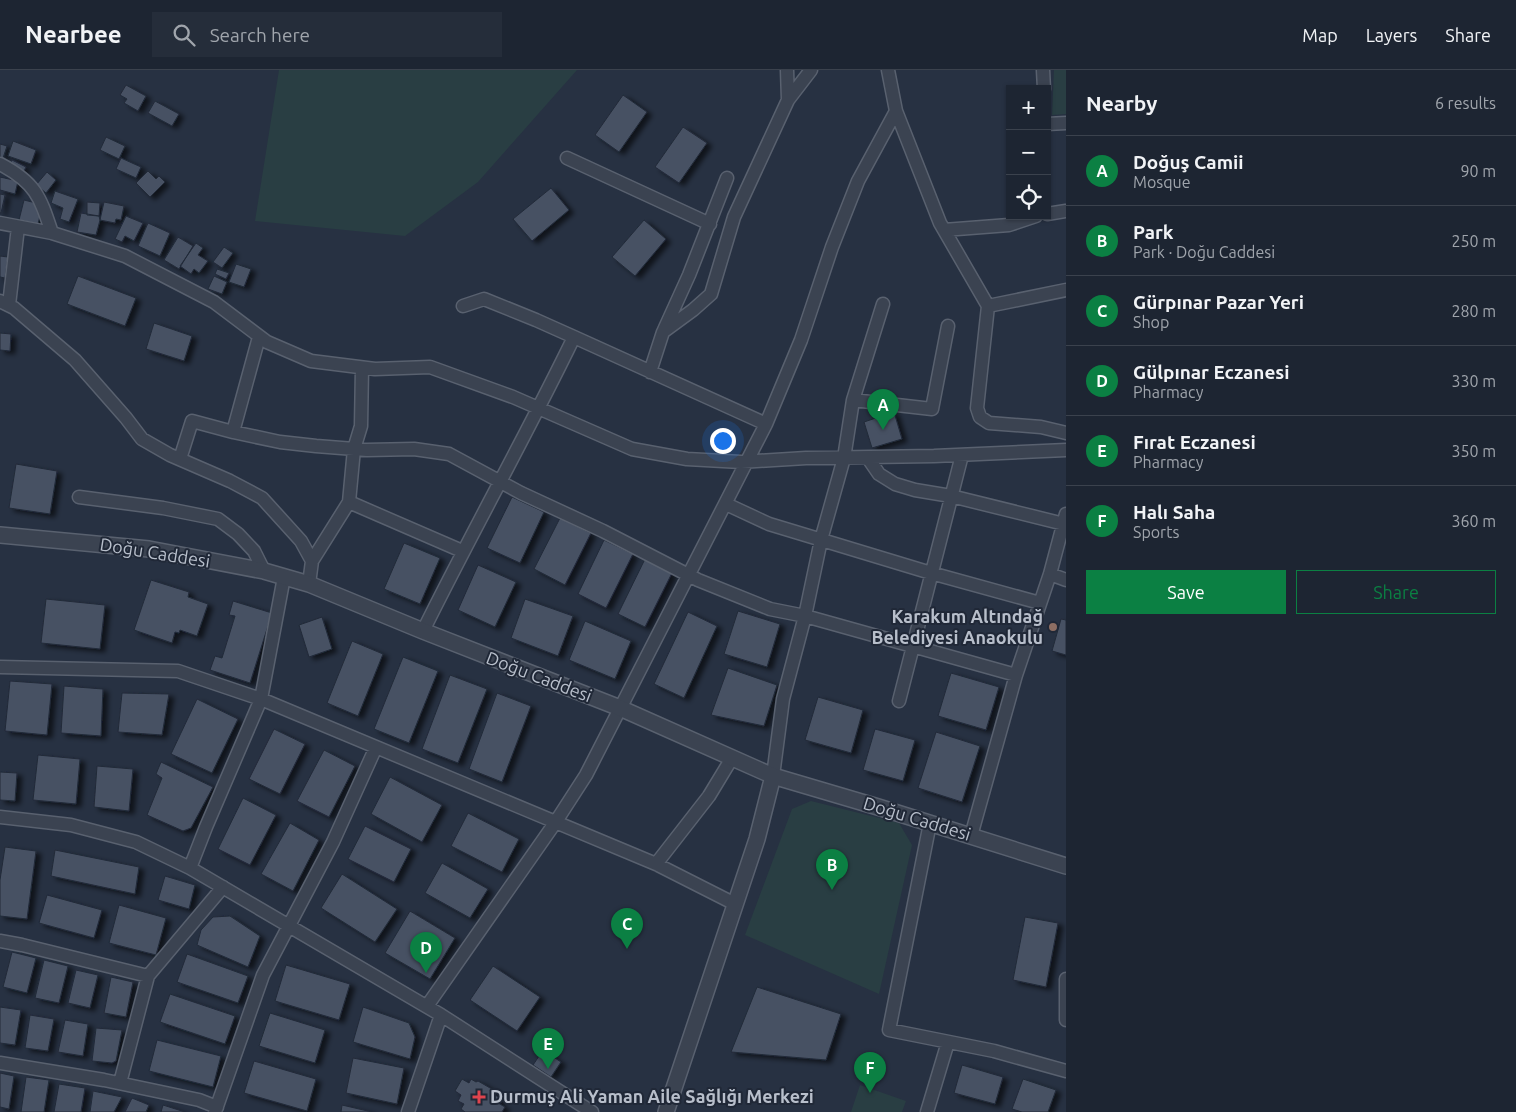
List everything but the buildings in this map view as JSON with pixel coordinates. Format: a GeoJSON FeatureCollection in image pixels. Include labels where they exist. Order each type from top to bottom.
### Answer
{"type":"FeatureCollection","features":[{"type":"Feature","properties":{"kind":"street"},"geometry":{"type":"LineString","coordinates":[[788,70],[788,100]]}},
{"type":"Feature","properties":{"kind":"street"},"geometry":{"type":"LineString","coordinates":[[663,332],[711,294],[734,217],[788,100],[811,70]]}},
{"type":"Feature","properties":{"kind":"street"},"geometry":{"type":"LineString","coordinates":[[888,70],[896,111],[944,230],[988,306],[977,408],[980,417],[989,423],[1041,427],[1066,433]]}},
{"type":"Feature","properties":{"kind":"street"},"geometry":{"type":"LineString","coordinates":[[1043,70],[1044,85]]}},
{"type":"Feature","properties":{"kind":"street"},"geometry":{"type":"LineString","coordinates":[[427,1006],[555,823],[586,775],[766,424],[801,340],[832,247],[858,181],[896,111]]}},
{"type":"Feature","properties":{"kind":"street"},"geometry":{"type":"LineString","coordinates":[[1051,124],[1066,123]]}},
{"type":"Feature","properties":{"kind":"street"},"geometry":{"type":"LineString","coordinates":[[567,158],[710,224]]}},
{"type":"Feature","properties":{"kind":"street"},"geometry":{"type":"LineString","coordinates":[[0,164],[16,172],[35,190],[52,233]]}},
{"type":"Feature","properties":{"kind":"street"},"geometry":{"type":"LineString","coordinates":[[650,372],[663,332],[689,275],[728,178]]}},
{"type":"Feature","properties":{"kind":"street"},"geometry":{"type":"LineString","coordinates":[[1051,213],[1066,211]]}},
{"type":"Feature","properties":{"kind":"street"},"geometry":{"type":"LineString","coordinates":[[944,230],[1009,224],[1022,220]]}},
{"type":"Feature","properties":{"kind":"street"},"geometry":{"type":"LineString","coordinates":[[0,223],[52,233],[125,256],[214,302],[266,342],[311,361],[374,370],[430,367],[513,397],[632,449],[687,459],[748,462],[806,458],[868,458],[1066,450]]}},
{"type":"Feature","properties":{"kind":"street"},"geometry":{"type":"LineString","coordinates":[[18,227],[5,303],[75,360],[142,439],[262,498],[302,541],[312,561]]}},
{"type":"Feature","properties":{"kind":"street"},"geometry":{"type":"LineString","coordinates":[[988,306],[1066,290]]}},
{"type":"Feature","properties":{"kind":"street"},"geometry":{"type":"LineString","coordinates":[[463,306],[484,300],[536,320],[766,424]]}},
{"type":"Feature","properties":{"kind":"street"},"geometry":{"type":"LineString","coordinates":[[666,1112],[757,839],[773,776],[783,699],[805,616],[820,540],[844,458],[853,400],[883,304]]}},
{"type":"Feature","properties":{"kind":"street"},"geometry":{"type":"LineString","coordinates":[[853,400],[932,409],[948,326]]}},
{"type":"Feature","properties":{"kind":"street"},"geometry":{"type":"LineString","coordinates":[[233,432],[259,336]]}},
{"type":"Feature","properties":{"kind":"street"},"geometry":{"type":"LineString","coordinates":[[423,631],[462,552],[539,409],[574,337]]}},
{"type":"Feature","properties":{"kind":"street"},"geometry":{"type":"LineString","coordinates":[[309,584],[312,561],[349,502],[354,449],[361,426],[362,368]]}},
{"type":"Feature","properties":{"kind":"street"},"geometry":{"type":"LineString","coordinates":[[180,459],[192,421],[280,442],[354,449],[414,449],[449,454],[689,576],[770,609],[805,616],[1016,675]]}},
{"type":"Feature","properties":{"kind":"street"},"geometry":{"type":"LineString","coordinates":[[899,701],[962,455]]}},
{"type":"Feature","properties":{"kind":"street"},"geometry":{"type":"LineString","coordinates":[[868,458],[878,474],[895,484],[915,490],[1065,519],[1050,574],[1016,675],[971,836]]}},
{"type":"Feature","properties":{"kind":"street"},"geometry":{"type":"LineString","coordinates":[[79,497],[163,508],[218,519],[238,534],[254,552],[264,571]]}},
{"type":"Feature","properties":{"kind":"street"},"geometry":{"type":"LineString","coordinates":[[349,502],[462,552]]}},
{"type":"Feature","properties":{"kind":"street"},"geometry":{"type":"LineString","coordinates":[[726,504],[769,524],[931,573],[1040,603]]}},
{"type":"Feature","properties":{"kind":"street","name":"Doğu Caddesi"},"geometry":{"type":"LineString","coordinates":[[0,535],[149,549],[264,571],[309,584],[620,708],[773,776],[1066,866]]}},
{"type":"Feature","properties":{"kind":"street"},"geometry":{"type":"LineString","coordinates":[[1050,574],[1066,580]]}},
{"type":"Feature","properties":{"kind":"street"},"geometry":{"type":"LineString","coordinates":[[190,868],[261,699],[284,577]]}},
{"type":"Feature","properties":{"kind":"street"},"geometry":{"type":"LineString","coordinates":[[0,667],[178,671],[261,699],[656,864],[735,904]]}},
{"type":"Feature","properties":{"kind":"street"},"geometry":{"type":"LineString","coordinates":[[0,1063],[120,1083],[199,1100],[216,1109],[264,976],[333,842],[376,747]]}},
{"type":"Feature","properties":{"kind":"street"},"geometry":{"type":"LineString","coordinates":[[656,864],[708,796],[732,758]]}},
{"type":"Feature","properties":{"kind":"street"},"geometry":{"type":"LineString","coordinates":[[0,817],[71,825],[136,842],[190,868],[427,1006],[592,1112]]}},
{"type":"Feature","properties":{"kind":"street"},"geometry":{"type":"LineString","coordinates":[[930,823],[889,1030],[994,1051],[1066,1071]]}},
{"type":"Feature","properties":{"kind":"street"},"geometry":{"type":"LineString","coordinates":[[120,1083],[148,976],[223,887]]}},
{"type":"Feature","properties":{"kind":"street"},"geometry":{"type":"LineString","coordinates":[[0,941],[148,976]]}},
{"type":"Feature","properties":{"kind":"street"},"geometry":{"type":"LineString","coordinates":[[1066,979],[1066,1020]]}},
{"type":"Feature","properties":{"kind":"street"},"geometry":{"type":"LineString","coordinates":[[408,1112],[441,1015]]}},
{"type":"Feature","properties":{"kind":"street"},"geometry":{"type":"LineString","coordinates":[[927,1112],[948,1042]]}},
{"type":"Feature","properties":{"kind":"green space"},"geometry":{"type":"Polygon","coordinates":[[[279,70],[577,70],[478,182],[405,236],[255,221],[279,70]]]}},
{"type":"Feature","properties":{"kind":"green space"},"geometry":{"type":"Polygon","coordinates":[[[1054,70],[1066,70],[1066,114],[1052,115],[1054,70]]]}},
{"type":"Feature","properties":{"kind":"green space"},"geometry":{"type":"Polygon","coordinates":[[[811,801],[899,823],[912,845],[879,994],[745,935],[792,809],[811,801]]]}},
{"type":"Feature","properties":{"kind":"green space"},"geometry":{"type":"Polygon","coordinates":[[[860,1085],[906,1101],[902,1112],[851,1112],[860,1085]]]}},
{"type":"Feature","properties":{"kind":"place","name":"Doğuş Camii"},"geometry":{"type":"Point","coordinates":[883,430]}},
{"type":"Feature","properties":{"kind":"place","name":"Karakum Altındağ Belediyesi Anaokulu"},"geometry":{"type":"Point","coordinates":[1053,627]}},
{"type":"Feature","properties":{"kind":"place","name":"Park"},"geometry":{"type":"Point","coordinates":[832,890]}},
{"type":"Feature","properties":{"kind":"place","name":"Gürpınar Pazar Yeri"},"geometry":{"type":"Point","coordinates":[627,949]}},
{"type":"Feature","properties":{"kind":"place","name":"Gülpınar Eczanesi"},"geometry":{"type":"Point","coordinates":[426,973]}},
{"type":"Feature","properties":{"kind":"place","name":"Fırat Eczanesi"},"geometry":{"type":"Point","coordinates":[548,1069]}},
{"type":"Feature","properties":{"kind":"place","name":"Halı Saha"},"geometry":{"type":"Point","coordinates":[870,1093]}},
{"type":"Feature","properties":{"kind":"place","name":"Durmuş Ali Yaman Aile Sağlığı Merkezi"},"geometry":{"type":"Point","coordinates":[479,1097]}}]}
